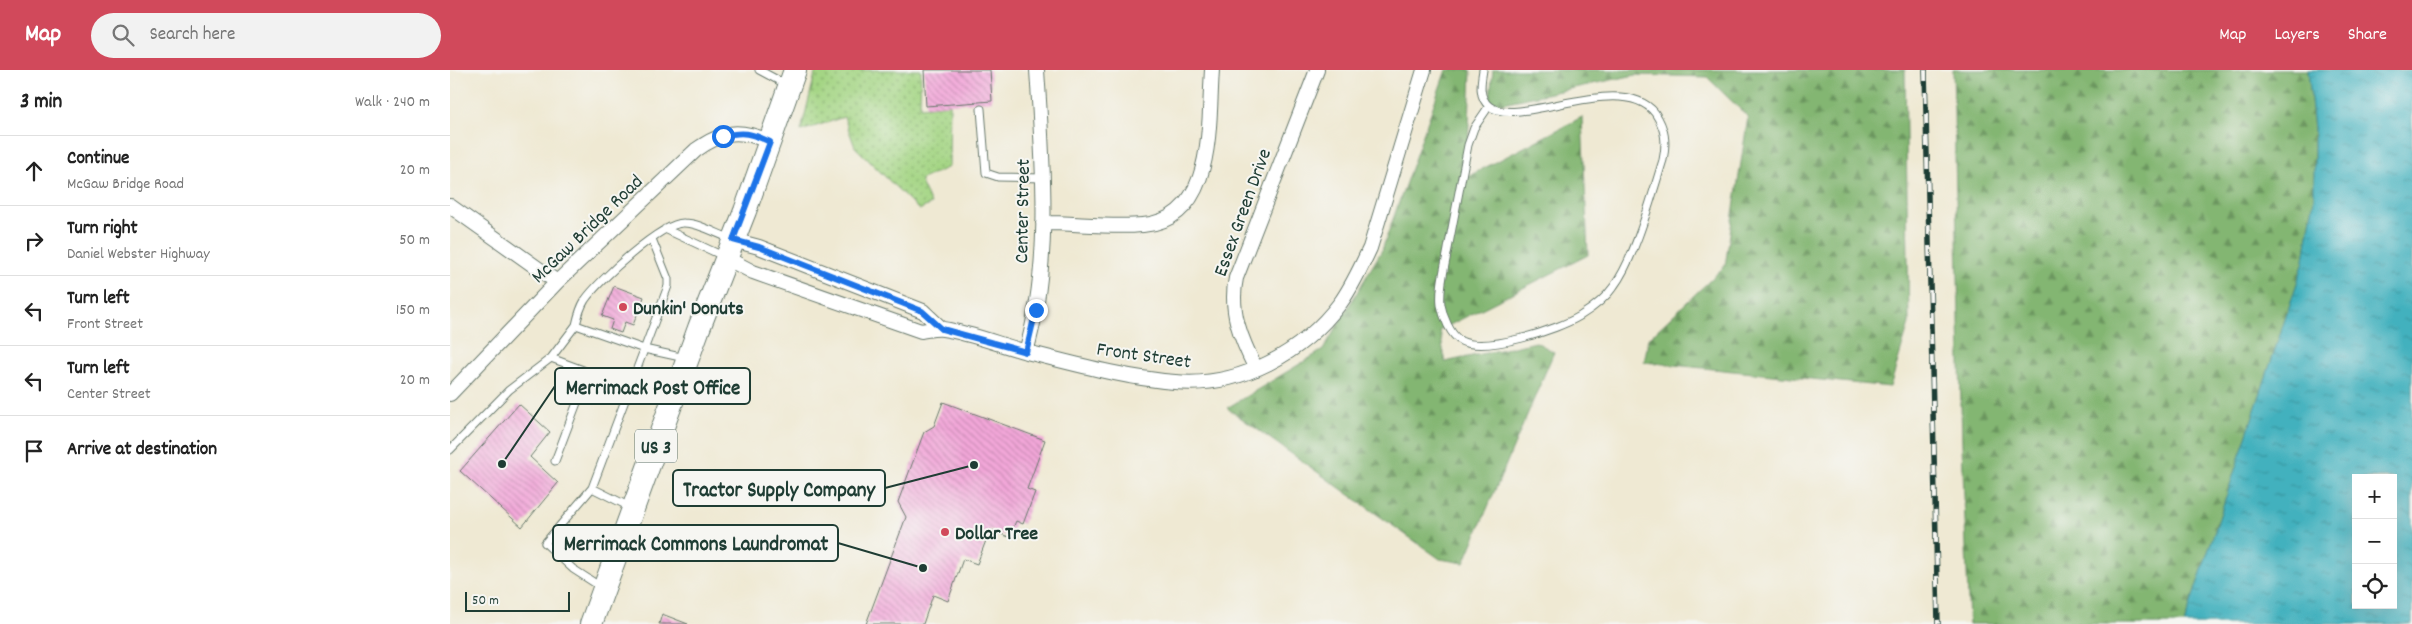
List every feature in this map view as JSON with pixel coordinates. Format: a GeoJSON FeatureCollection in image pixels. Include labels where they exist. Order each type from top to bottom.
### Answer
{"type":"FeatureCollection","features":[{"type":"Feature","properties":{"kind":"main road","name":"US 3"},"geometry":{"type":"LineString","coordinates":[[591,624],[792,78]]}},
{"type":"Feature","properties":{"kind":"street","name":"Center Street"},"geometry":{"type":"LineString","coordinates":[[1026,352],[1036,310],[1043,223],[1043,178],[1037,70]]}},
{"type":"Feature","properties":{"kind":"street"},"geometry":{"type":"LineString","coordinates":[[1043,223],[1144,225],[1169,218],[1182,209],[1196,189],[1204,162],[1212,70]]}},
{"type":"Feature","properties":{"kind":"street","name":"Essex Green Drive"},"geometry":{"type":"LineString","coordinates":[[1256,369],[1234,311],[1234,286],[1243,256],[1317,70]]}},
{"type":"Feature","properties":{"kind":"street","name":"Front Street"},"geometry":{"type":"LineString","coordinates":[[730,249],[754,272],[921,331],[942,329],[1026,352],[1116,372],[1177,382],[1220,379],[1256,369],[1282,357],[1303,342],[1341,301],[1357,275],[1379,221],[1424,70]]}},
{"type":"Feature","properties":{"kind":"street","name":"McGaw Bridge Road"},"geometry":{"type":"LineString","coordinates":[[450,394],[556,282],[696,150],[709,141],[738,133],[751,134],[770,142]]}},
{"type":"Feature","properties":{"kind":"street"},"geometry":{"type":"LineString","coordinates":[[450,206],[556,282]]}},
{"type":"Feature","properties":{"kind":"street","name":"Front Street"},"geometry":{"type":"LineString","coordinates":[[730,249],[759,247],[922,311],[942,329]]}},
{"type":"Feature","properties":{"kind":"lane"},"geometry":{"type":"LineString","coordinates":[[758,70],[792,78]]}},
{"type":"Feature","properties":{"kind":"lane"},"geometry":{"type":"LineString","coordinates":[[1483,70],[1481,94],[1488,106],[1501,110],[1516,109],[1602,92],[1623,93],[1640,98],[1653,109],[1664,132],[1666,145],[1661,168],[1630,255],[1615,285],[1606,297],[1579,317],[1561,324],[1492,345],[1479,345],[1461,341],[1454,335],[1448,326],[1441,305],[1442,281],[1468,145],[1474,128],[1488,106]]}},
{"type":"Feature","properties":{"kind":"lane"},"geometry":{"type":"LineString","coordinates":[[980,109],[986,173],[998,177],[1043,178]]}},
{"type":"Feature","properties":{"kind":"lane"},"geometry":{"type":"LineString","coordinates":[[450,450],[508,390],[551,358],[576,325],[581,307],[595,288],[618,264],[665,229],[685,223],[730,249]]}},
{"type":"Feature","properties":{"kind":"lane"},"geometry":{"type":"LineString","coordinates":[[665,229],[730,249]]}},
{"type":"Feature","properties":{"kind":"lane"},"geometry":{"type":"LineString","coordinates":[[604,590],[573,569],[545,543],[592,488],[668,286],[668,279],[652,239]]}},
{"type":"Feature","properties":{"kind":"lane"},"geometry":{"type":"LineString","coordinates":[[576,325],[644,349],[687,359]]}},
{"type":"Feature","properties":{"kind":"lane"},"geometry":{"type":"LineString","coordinates":[[551,358],[583,370],[586,379],[556,461]]}},
{"type":"Feature","properties":{"kind":"lane"},"geometry":{"type":"LineString","coordinates":[[592,488],[633,508]]}},
{"type":"Feature","properties":{"kind":"green space"},"geometry":{"type":"Polygon","coordinates":[[[816,70],[921,70],[920,107],[950,104],[949,167],[920,180],[931,204],[919,210],[855,147],[844,117],[801,131],[816,70]]]}},
{"type":"Feature","properties":{"kind":"green space"},"geometry":{"type":"Polygon","coordinates":[[[1446,70],[1471,70],[1467,177],[1582,117],[1588,255],[1440,330],[1445,362],[1536,342],[1554,352],[1464,563],[1440,559],[1227,408],[1323,350],[1382,250],[1446,70]]]}},
{"type":"Feature","properties":{"kind":"green space"},"geometry":{"type":"Polygon","coordinates":[[[1493,70],[1905,70],[1909,324],[1890,387],[1644,362],[1649,338],[1725,266],[1748,117],[1707,77],[1635,75],[1489,106],[1493,70]]]}},
{"type":"Feature","properties":{"kind":"green space"},"geometry":{"type":"Polygon","coordinates":[[[1953,70],[2308,70],[2314,129],[2314,199],[2303,265],[2184,624],[1969,624],[1962,445],[1953,70]]]}},
{"type":"Feature","properties":{"kind":"water"},"geometry":{"type":"Polygon","coordinates":[[[2308,70],[2412,70],[2412,624],[2184,624],[2303,265],[2314,199],[2314,129],[2308,70]]]}},
{"type":"Feature","properties":{"kind":"building"},"geometry":{"type":"Polygon","coordinates":[[[924,70],[990,70],[992,101],[926,106],[924,70]]]}},
{"type":"Feature","properties":{"kind":"building","name":"Dunkin' Donuts"},"geometry":{"type":"Polygon","coordinates":[[[614,286],[644,297],[633,325],[625,322],[621,333],[610,329],[613,320],[602,316],[614,286]]]}},
{"type":"Feature","properties":{"kind":"building"},"geometry":{"type":"Polygon","coordinates":[[[943,402],[1045,440],[1027,489],[1035,492],[1023,524],[1016,521],[1009,537],[990,530],[977,564],[963,559],[948,601],[933,595],[923,624],[866,624],[906,517],[898,502],[924,432],[934,426],[943,402]]]}},
{"type":"Feature","properties":{"kind":"building"},"geometry":{"type":"Polygon","coordinates":[[[519,404],[550,432],[530,457],[558,483],[522,527],[460,471],[519,404]]]}},
{"type":"Feature","properties":{"kind":"building"},"geometry":{"type":"Polygon","coordinates":[[[662,614],[688,624],[659,624],[662,614]]]}},
{"type":"Feature","properties":{"kind":"railway"},"geometry":{"type":"LineString","coordinates":[[1925,70],[1938,624]]}},
{"type":"Feature","properties":{"kind":"place","name":"Dunkin' Donuts"},"geometry":{"type":"Point","coordinates":[623,307]}},
{"type":"Feature","properties":{"kind":"place","name":"Merrimack Post Office"},"geometry":{"type":"Point","coordinates":[502,464]}},
{"type":"Feature","properties":{"kind":"place","name":"Tractor Supply Company"},"geometry":{"type":"Point","coordinates":[974,465]}},
{"type":"Feature","properties":{"kind":"place","name":"Dollar Tree"},"geometry":{"type":"Point","coordinates":[945,532]}},
{"type":"Feature","properties":{"kind":"place","name":"Merrimack Commons Laundromat"},"geometry":{"type":"Point","coordinates":[923,568]}},
{"type":"Feature","properties":{"kind":"route"},"geometry":{"type":"LineString","coordinates":[[723,136],[738,133],[751,134],[770,142],[733,240],[759,247],[922,311],[942,329],[1026,352],[1036,310]]}}]}
